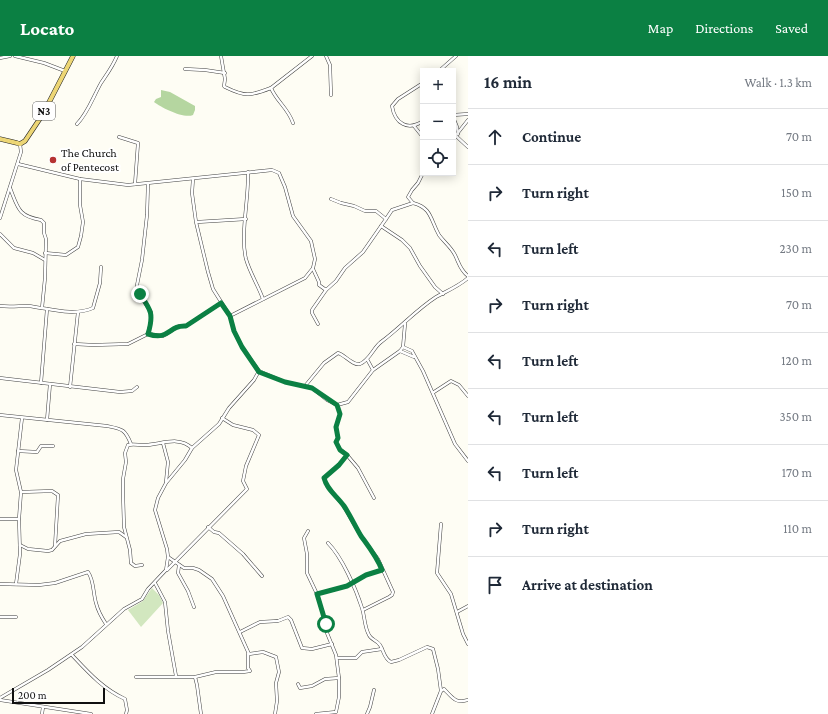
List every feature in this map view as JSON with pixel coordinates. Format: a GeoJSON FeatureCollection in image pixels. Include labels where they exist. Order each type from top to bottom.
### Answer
{"type":"FeatureCollection","features":[{"type":"Feature","properties":{"kind":"main road","name":"N3"},"geometry":{"type":"LineString","coordinates":[[20,144],[28,138],[73,56]]}},
{"type":"Feature","properties":{"kind":"main road"},"geometry":{"type":"LineString","coordinates":[[0,139],[20,144]]}},
{"type":"Feature","properties":{"kind":"street"},"geometry":{"type":"LineString","coordinates":[[0,58],[10,56]]}},
{"type":"Feature","properties":{"kind":"street"},"geometry":{"type":"LineString","coordinates":[[15,56],[28,57],[65,71]]}},
{"type":"Feature","properties":{"kind":"street"},"geometry":{"type":"LineString","coordinates":[[77,124],[85,114],[117,56]]}},
{"type":"Feature","properties":{"kind":"street"},"geometry":{"type":"LineString","coordinates":[[221,56],[226,79],[224,86],[239,93],[251,95],[271,88],[312,56]]}},
{"type":"Feature","properties":{"kind":"street"},"geometry":{"type":"LineString","coordinates":[[326,56],[330,65],[331,95]]}},
{"type":"Feature","properties":{"kind":"street"},"geometry":{"type":"LineString","coordinates":[[443,68],[456,56]]}},
{"type":"Feature","properties":{"kind":"street"},"geometry":{"type":"LineString","coordinates":[[185,69],[225,73]]}},
{"type":"Feature","properties":{"kind":"street"},"geometry":{"type":"LineString","coordinates":[[420,85],[398,99],[392,106],[400,123],[409,127],[420,123]]}},
{"type":"Feature","properties":{"kind":"street"},"geometry":{"type":"LineString","coordinates":[[271,88],[274,95],[290,114],[293,123]]}},
{"type":"Feature","properties":{"kind":"street"},"geometry":{"type":"LineString","coordinates":[[456,116],[468,114]]}},
{"type":"Feature","properties":{"kind":"street"},"geometry":{"type":"LineString","coordinates":[[457,135],[468,120]]}},
{"type":"Feature","properties":{"kind":"street"},"geometry":{"type":"LineString","coordinates":[[456,124],[457,135],[468,147]]}},
{"type":"Feature","properties":{"kind":"street"},"geometry":{"type":"LineString","coordinates":[[414,126],[422,136],[423,140]]}},
{"type":"Feature","properties":{"kind":"street"},"geometry":{"type":"LineString","coordinates":[[119,137],[138,143],[135,184]]}},
{"type":"Feature","properties":{"kind":"street"},"geometry":{"type":"LineString","coordinates":[[0,218],[18,164],[21,152],[20,144]]}},
{"type":"Feature","properties":{"kind":"street"},"geometry":{"type":"LineString","coordinates":[[18,164],[80,179],[128,185],[272,170],[279,173],[285,187],[293,216],[311,241],[315,259],[313,268],[305,278],[230,316]]}},
{"type":"Feature","properties":{"kind":"street"},"geometry":{"type":"LineString","coordinates":[[248,172],[244,245],[249,269],[260,289],[263,299]]}},
{"type":"Feature","properties":{"kind":"street"},"geometry":{"type":"LineString","coordinates":[[412,203],[408,198],[422,176]]}},
{"type":"Feature","properties":{"kind":"street"},"geometry":{"type":"LineString","coordinates":[[45,253],[66,255],[78,247],[83,222],[80,205],[80,179]]}},
{"type":"Feature","properties":{"kind":"street"},"geometry":{"type":"LineString","coordinates":[[194,179],[192,192],[196,222],[213,289],[230,316],[234,331],[242,347],[259,372],[285,382],[312,388],[337,405],[340,414],[336,427],[338,438],[336,442],[340,450],[347,455],[358,468],[374,498]]}},
{"type":"Feature","properties":{"kind":"street"},"geometry":{"type":"LineString","coordinates":[[148,184],[147,215],[142,260],[137,285],[140,294],[151,312],[148,334]]}},
{"type":"Feature","properties":{"kind":"street"},"geometry":{"type":"LineString","coordinates":[[10,188],[19,209],[23,214],[30,218],[41,220],[44,223],[44,233],[46,239],[45,278],[42,308]]}},
{"type":"Feature","properties":{"kind":"street"},"geometry":{"type":"LineString","coordinates":[[331,199],[365,211],[376,211],[386,218]]}},
{"type":"Feature","properties":{"kind":"street"},"geometry":{"type":"LineString","coordinates":[[305,386],[324,363],[338,353],[355,364],[359,364],[367,359],[377,345],[393,334],[436,298],[468,277],[464,273],[452,250],[440,236],[427,210],[420,205],[412,203],[392,210],[363,252],[345,268],[336,281],[326,290],[312,310],[318,324]]}},
{"type":"Feature","properties":{"kind":"street"},"geometry":{"type":"LineString","coordinates":[[196,222],[246,219]]}},
{"type":"Feature","properties":{"kind":"street"},"geometry":{"type":"LineString","coordinates":[[381,226],[402,240],[410,248],[420,266],[435,287],[443,294]]}},
{"type":"Feature","properties":{"kind":"street"},"geometry":{"type":"LineString","coordinates":[[0,234],[14,248],[33,253],[45,260]]}},
{"type":"Feature","properties":{"kind":"street"},"geometry":{"type":"LineString","coordinates":[[0,306],[26,306],[78,312],[92,308],[100,283],[101,267]]}},
{"type":"Feature","properties":{"kind":"street"},"geometry":{"type":"LineString","coordinates":[[313,268],[320,282],[319,285],[326,290]]}},
{"type":"Feature","properties":{"kind":"street"},"geometry":{"type":"LineString","coordinates":[[74,344],[99,346],[128,344],[148,334],[163,336],[179,326],[186,326],[221,303]]}},
{"type":"Feature","properties":{"kind":"street"},"geometry":{"type":"LineString","coordinates":[[41,383],[48,309]]}},
{"type":"Feature","properties":{"kind":"street"},"geometry":{"type":"LineString","coordinates":[[70,387],[78,312]]}},
{"type":"Feature","properties":{"kind":"street"},"geometry":{"type":"LineString","coordinates":[[337,405],[348,402],[373,370],[400,351],[403,347],[405,323]]}},
{"type":"Feature","properties":{"kind":"street"},"geometry":{"type":"LineString","coordinates":[[403,347],[412,351],[434,392],[453,440],[468,461]]}},
{"type":"Feature","properties":{"kind":"street"},"geometry":{"type":"LineString","coordinates":[[400,351],[415,358]]}},
{"type":"Feature","properties":{"kind":"street"},"geometry":{"type":"LineString","coordinates":[[367,359],[373,370]]}},
{"type":"Feature","properties":{"kind":"street"},"geometry":{"type":"LineString","coordinates":[[166,570],[168,557],[164,538],[155,510],[158,498],[166,483],[185,460],[192,448],[211,433],[219,424],[222,418],[259,372]]}},
{"type":"Feature","properties":{"kind":"street"},"geometry":{"type":"LineString","coordinates":[[0,378],[70,387],[126,392],[137,387]]}},
{"type":"Feature","properties":{"kind":"street"},"geometry":{"type":"LineString","coordinates":[[434,392],[451,381],[459,385],[468,396]]}},
{"type":"Feature","properties":{"kind":"street"},"geometry":{"type":"LineString","coordinates":[[47,420],[50,384]]}},
{"type":"Feature","properties":{"kind":"street"},"geometry":{"type":"LineString","coordinates":[[0,415],[120,428],[127,433],[131,444]]}},
{"type":"Feature","properties":{"kind":"street"},"geometry":{"type":"LineString","coordinates":[[16,584],[20,554],[19,519],[21,492],[16,470],[22,418]]}},
{"type":"Feature","properties":{"kind":"street"},"geometry":{"type":"LineString","coordinates":[[0,699],[72,655],[91,640],[106,624],[124,609],[142,599],[166,570],[176,562],[208,527],[247,489],[243,481],[246,466],[259,435],[253,430],[233,425],[222,418]]}},
{"type":"Feature","properties":{"kind":"street"},"geometry":{"type":"LineString","coordinates":[[142,565],[135,566],[131,563],[130,550],[124,527],[123,480],[126,462],[125,453],[128,445],[145,445],[172,441],[188,444],[192,448]]}},
{"type":"Feature","properties":{"kind":"street"},"geometry":{"type":"LineString","coordinates":[[163,443],[168,462],[166,483]]}},
{"type":"Feature","properties":{"kind":"street"},"geometry":{"type":"LineString","coordinates":[[18,452],[37,452],[40,446],[53,446]]}},
{"type":"Feature","properties":{"kind":"street"},"geometry":{"type":"LineString","coordinates":[[347,455],[339,465],[324,478],[327,486],[343,505],[361,536],[378,559],[393,592],[389,598],[363,610]]}},
{"type":"Feature","properties":{"kind":"street"},"geometry":{"type":"LineString","coordinates":[[21,492],[52,491],[58,494],[55,546]]}},
{"type":"Feature","properties":{"kind":"street"},"geometry":{"type":"LineString","coordinates":[[0,519],[19,519]]}},
{"type":"Feature","properties":{"kind":"street"},"geometry":{"type":"LineString","coordinates":[[441,524],[436,573],[451,594],[463,634],[468,644]]}},
{"type":"Feature","properties":{"kind":"street"},"geometry":{"type":"LineString","coordinates":[[119,532],[124,527]]}},
{"type":"Feature","properties":{"kind":"street"},"geometry":{"type":"LineString","coordinates":[[208,527],[214,532],[219,533],[243,554],[262,576]]}},
{"type":"Feature","properties":{"kind":"street"},"geometry":{"type":"LineString","coordinates":[[308,531],[304,538],[307,554],[307,573],[317,594],[326,624],[327,633],[337,658],[340,678],[336,713],[316,714]]}},
{"type":"Feature","properties":{"kind":"street"},"geometry":{"type":"LineString","coordinates":[[20,545],[28,549],[48,551],[52,550],[60,541],[98,532],[119,532],[126,537]]}},
{"type":"Feature","properties":{"kind":"street"},"geometry":{"type":"LineString","coordinates":[[328,543],[335,550],[356,588],[363,610],[364,623],[368,633],[371,638],[379,643],[388,660],[391,662],[399,660],[427,647],[431,648],[434,652],[441,691],[432,714]]}},
{"type":"Feature","properties":{"kind":"street"},"geometry":{"type":"LineString","coordinates":[[20,554],[28,549]]}},
{"type":"Feature","properties":{"kind":"street"},"geometry":{"type":"LineString","coordinates":[[136,677],[195,677],[216,672],[250,671],[248,668],[249,654],[240,632],[223,596],[212,579],[199,570],[184,568],[168,557]]}},
{"type":"Feature","properties":{"kind":"street"},"geometry":{"type":"LineString","coordinates":[[179,565],[178,573],[188,591],[194,607]]}},
{"type":"Feature","properties":{"kind":"street"},"geometry":{"type":"LineString","coordinates":[[317,594],[341,588],[366,575],[382,570]]}},
{"type":"Feature","properties":{"kind":"street"},"geometry":{"type":"LineString","coordinates":[[0,584],[39,585],[55,583],[88,572],[91,576],[96,602],[101,616],[106,624]]}},
{"type":"Feature","properties":{"kind":"street"},"geometry":{"type":"LineString","coordinates":[[155,583],[165,602],[168,631],[176,676]]}},
{"type":"Feature","properties":{"kind":"street"},"geometry":{"type":"LineString","coordinates":[[457,612],[468,606]]}},
{"type":"Feature","properties":{"kind":"street"},"geometry":{"type":"LineString","coordinates":[[0,617],[16,617]]}},
{"type":"Feature","properties":{"kind":"street"},"geometry":{"type":"LineString","coordinates":[[240,632],[260,622],[278,621],[288,617],[291,620],[302,648],[312,649],[332,644]]}},
{"type":"Feature","properties":{"kind":"street"},"geometry":{"type":"LineString","coordinates":[[337,658],[356,658],[362,652],[382,649]]}},
{"type":"Feature","properties":{"kind":"street"},"geometry":{"type":"LineString","coordinates":[[249,654],[263,652],[276,657],[279,672],[276,683],[277,702],[275,714]]}},
{"type":"Feature","properties":{"kind":"street"},"geometry":{"type":"LineString","coordinates":[[72,655],[103,687],[125,699],[128,710],[126,714]]}},
{"type":"Feature","properties":{"kind":"street"},"geometry":{"type":"LineString","coordinates":[[195,677],[201,714]]}},
{"type":"Feature","properties":{"kind":"street"},"geometry":{"type":"LineString","coordinates":[[298,684],[300,688],[305,688],[326,679],[340,678]]}},
{"type":"Feature","properties":{"kind":"street"},"geometry":{"type":"LineString","coordinates":[[441,691],[444,689],[451,697],[458,701],[468,700]]}},
{"type":"Feature","properties":{"kind":"street"},"geometry":{"type":"LineString","coordinates":[[367,714],[374,690]]}},
{"type":"Feature","properties":{"kind":"street"},"geometry":{"type":"LineString","coordinates":[[0,699],[91,714]]}},
{"type":"Feature","properties":{"kind":"street"},"geometry":{"type":"LineString","coordinates":[[43,707],[43,714]]}},
{"type":"Feature","properties":{"kind":"green space"},"geometry":{"type":"Polygon","coordinates":[[[161,90],[170,92],[195,106],[193,115],[184,116],[167,110],[154,102],[156,99],[161,97],[161,90]]]}},
{"type":"Feature","properties":{"kind":"green space"},"geometry":{"type":"Polygon","coordinates":[[[152,588],[159,595],[163,603],[141,627],[128,610],[143,601],[152,588]]]}},
{"type":"Feature","properties":{"kind":"place","name":"The Church of Pentecost"},"geometry":{"type":"Point","coordinates":[53,160]}},
{"type":"Feature","properties":{"kind":"route"},"geometry":{"type":"LineString","coordinates":[[140,294],[151,312],[148,334],[154,336],[163,336],[179,326],[186,326],[221,303],[230,316],[234,331],[242,347],[259,372],[285,382],[312,388],[327,400],[337,405],[340,414],[336,427],[338,438],[336,442],[340,450],[347,455],[339,465],[324,478],[327,486],[343,505],[361,536],[378,559],[382,570],[366,575],[347,586],[317,594],[326,624]]}}]}
